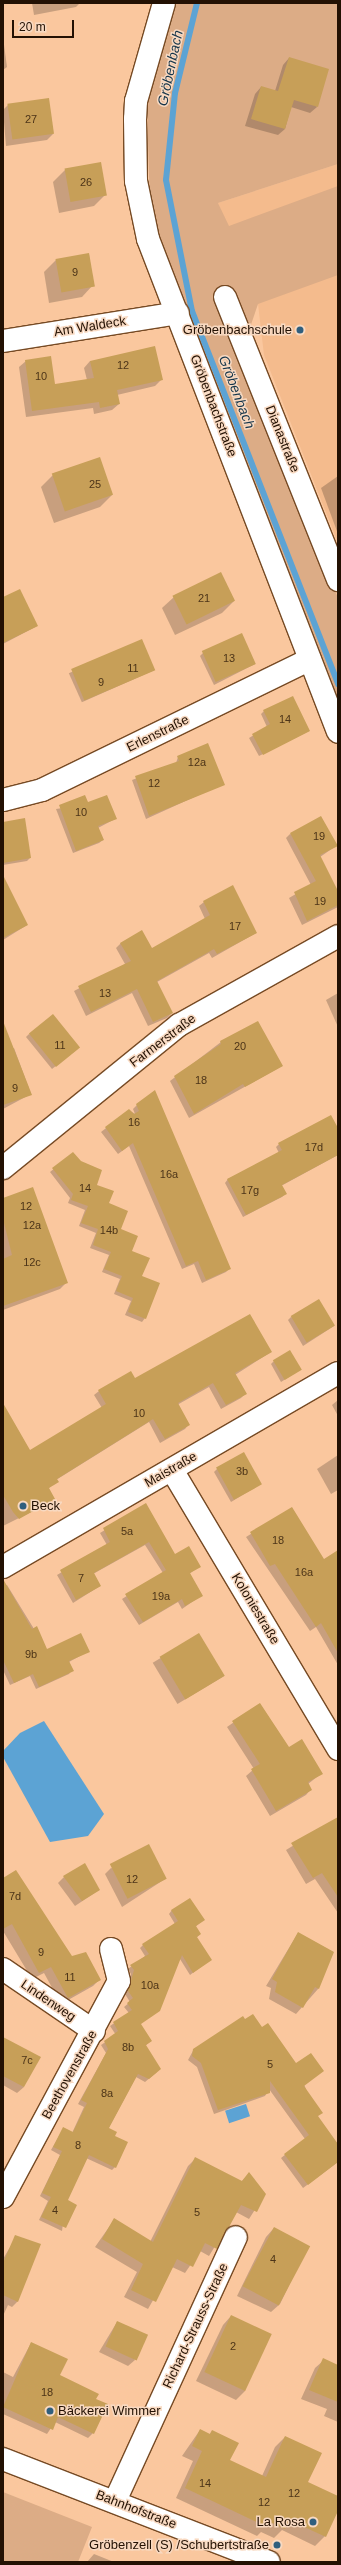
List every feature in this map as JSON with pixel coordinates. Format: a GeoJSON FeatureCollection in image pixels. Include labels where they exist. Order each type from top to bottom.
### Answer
{"type":"FeatureCollection","features":[{"type":"Feature","properties":{"kind":"street","name":"Gröbenbachstraße"},"geometry":{"type":"LineString","coordinates":[[164,3],[136,101],[136,181],[148,239],[178,312],[338,732]]}},
{"type":"Feature","properties":{"kind":"street","name":"Dianastraße"},"geometry":{"type":"LineString","coordinates":[[226,297],[338,580]]}},
{"type":"Feature","properties":{"kind":"street","name":"Am Waldeck"},"geometry":{"type":"LineString","coordinates":[[3,341],[178,312]]}},
{"type":"Feature","properties":{"kind":"street","name":"Erlenstraße"},"geometry":{"type":"LineString","coordinates":[[3,800],[42,790],[310,659]]}},
{"type":"Feature","properties":{"kind":"street","name":"Farmerstraße"},"geometry":{"type":"LineString","coordinates":[[3,1168],[179,1025],[338,936]]}},
{"type":"Feature","properties":{"kind":"street","name":"Maistraße"},"geometry":{"type":"LineString","coordinates":[[3,1567],[338,1373]]}},
{"type":"Feature","properties":{"kind":"street","name":"Koloniestraße"},"geometry":{"type":"LineString","coordinates":[[172,1470],[338,1749]]}},
{"type":"Feature","properties":{"kind":"street","name":"Beethovenstraße"},"geometry":{"type":"LineString","coordinates":[[3,2197],[94,2031],[119,1981],[110,1949]]}},
{"type":"Feature","properties":{"kind":"street","name":"Lindenweg"},"geometry":{"type":"LineString","coordinates":[[3,1969],[94,2031]]}},
{"type":"Feature","properties":{"kind":"street","name":"Richard-Strauss-Straße"},"geometry":{"type":"LineString","coordinates":[[115,2501],[236,2237]]}},
{"type":"Feature","properties":{"kind":"street","name":"Bahnhofstraße"},"geometry":{"type":"LineString","coordinates":[[3,2459],[115,2501],[269,2562]]}},
{"type":"Feature","properties":{"kind":"shaded area"},"geometry":{"type":"Polygon","coordinates":[[[176,3],[338,3],[338,164],[218,203],[229,226],[338,186],[338,275],[258,304],[242,351],[338,598],[338,712],[154,238],[150,211],[147,104],[176,3]]]}},
{"type":"Feature","properties":{"kind":"shaded area","name":"Gröbenbachschule"},"geometry":{"type":"Polygon","coordinates":[[[338,164],[338,543],[264,355],[258,304],[218,203],[338,164]]]}},
{"type":"Feature","properties":{"kind":"shaded area"},"geometry":{"type":"Polygon","coordinates":[[[3,2492],[92,2527],[78,2562],[3,2562],[3,2492]]]}},
{"type":"Feature","properties":{"kind":"water"},"geometry":{"type":"Polygon","coordinates":[[[44,1721],[104,1814],[88,1836],[50,1842],[3,1757],[3,1751],[20,1733],[44,1721]]]}},
{"type":"Feature","properties":{"kind":"water"},"geometry":{"type":"Polygon","coordinates":[[[246,2104],[250,2116],[229,2123],[225,2111],[246,2104]]]}},
{"type":"Feature","properties":{"kind":"building"},"geometry":{"type":"Polygon","coordinates":[[[289,57],[329,69],[318,107],[294,100],[285,129],[251,119],[261,86],[278,91],[289,57]]]}},
{"type":"Feature","properties":{"kind":"building"},"geometry":{"type":"Polygon","coordinates":[[[49,98],[54,134],[12,139],[7,104],[49,98]]]}},
{"type":"Feature","properties":{"kind":"building"},"geometry":{"type":"Polygon","coordinates":[[[101,162],[107,195],[70,202],[65,168],[101,162]]]}},
{"type":"Feature","properties":{"kind":"building"},"geometry":{"type":"Polygon","coordinates":[[[89,253],[95,286],[61,292],[56,259],[89,253]]]}},
{"type":"Feature","properties":{"kind":"building"},"geometry":{"type":"Polygon","coordinates":[[[155,346],[163,380],[117,390],[120,404],[100,408],[99,402],[32,411],[25,360],[51,356],[55,384],[94,378],[90,361],[155,346]]]}},
{"type":"Feature","properties":{"kind":"building"},"geometry":{"type":"Polygon","coordinates":[[[100,457],[113,495],[65,511],[52,474],[100,457]]]}},
{"type":"Feature","properties":{"kind":"building"},"geometry":{"type":"Polygon","coordinates":[[[221,572],[235,601],[186,624],[172,596],[221,572]]]}},
{"type":"Feature","properties":{"kind":"building"},"geometry":{"type":"Polygon","coordinates":[[[20,589],[38,626],[3,643],[3,597],[20,589]]]}},
{"type":"Feature","properties":{"kind":"building"},"geometry":{"type":"Polygon","coordinates":[[[242,633],[256,664],[216,682],[202,651],[242,633]]]}},
{"type":"Feature","properties":{"kind":"building"},"geometry":{"type":"Polygon","coordinates":[[[142,639],[155,670],[84,700],[71,669],[142,639]]]}},
{"type":"Feature","properties":{"kind":"building"},"geometry":{"type":"Polygon","coordinates":[[[293,696],[310,731],[263,755],[252,734],[270,724],[263,710],[293,696]]]}},
{"type":"Feature","properties":{"kind":"building"},"geometry":{"type":"Polygon","coordinates":[[[208,743],[225,785],[149,816],[135,776],[179,761],[177,756],[208,743]]]}},
{"type":"Feature","properties":{"kind":"building"},"geometry":{"type":"Polygon","coordinates":[[[85,795],[88,802],[107,795],[117,819],[98,826],[104,840],[76,851],[59,805],[85,795]]]}},
{"type":"Feature","properties":{"kind":"building"},"geometry":{"type":"Polygon","coordinates":[[[321,816],[338,846],[320,855],[338,891],[338,905],[307,921],[294,892],[316,881],[290,833],[321,816]]]}},
{"type":"Feature","properties":{"kind":"building"},"geometry":{"type":"Polygon","coordinates":[[[25,818],[31,858],[3,863],[3,822],[25,818]]]}},
{"type":"Feature","properties":{"kind":"building"},"geometry":{"type":"Polygon","coordinates":[[[3,875],[28,925],[3,938],[3,875]]]}},
{"type":"Feature","properties":{"kind":"building"},"geometry":{"type":"Polygon","coordinates":[[[233,885],[257,933],[217,954],[214,949],[157,981],[173,1013],[153,1022],[137,989],[91,1012],[78,986],[131,961],[120,943],[142,930],[152,948],[210,915],[203,901],[233,885]]]}},
{"type":"Feature","properties":{"kind":"building"},"geometry":{"type":"Polygon","coordinates":[[[53,1014],[80,1047],[56,1067],[29,1034],[53,1014]]]}},
{"type":"Feature","properties":{"kind":"building"},"geometry":{"type":"Polygon","coordinates":[[[3,1021],[32,1095],[3,1105],[3,1021]]]}},
{"type":"Feature","properties":{"kind":"building"},"geometry":{"type":"Polygon","coordinates":[[[258,1021],[283,1066],[245,1087],[243,1084],[194,1114],[174,1076],[221,1044],[220,1041],[258,1021]]]}},
{"type":"Feature","properties":{"kind":"building"},"geometry":{"type":"Polygon","coordinates":[[[155,1090],[231,1269],[206,1280],[198,1261],[186,1266],[133,1143],[122,1151],[105,1127],[129,1109],[134,1114],[139,1111],[136,1104],[155,1090]]]}},
{"type":"Feature","properties":{"kind":"building"},"geometry":{"type":"Polygon","coordinates":[[[331,1115],[338,1128],[338,1155],[282,1185],[287,1194],[246,1215],[227,1179],[282,1150],[278,1143],[331,1115]]]}},
{"type":"Feature","properties":{"kind":"building"},"geometry":{"type":"Polygon","coordinates":[[[73,1152],[81,1161],[102,1170],[97,1185],[114,1191],[109,1203],[128,1211],[121,1229],[138,1236],[132,1251],[150,1258],[142,1276],[160,1283],[146,1319],[128,1312],[133,1298],[116,1291],[122,1276],[104,1269],[111,1252],[93,1245],[98,1229],[81,1223],[88,1206],[71,1200],[73,1194],[52,1168],[73,1152]]]}},
{"type":"Feature","properties":{"kind":"building"},"geometry":{"type":"Polygon","coordinates":[[[33,1187],[68,1283],[3,1306],[3,1259],[12,1255],[3,1219],[3,1198],[33,1187]]]}},
{"type":"Feature","properties":{"kind":"building"},"geometry":{"type":"Polygon","coordinates":[[[319,1299],[335,1326],[307,1343],[291,1316],[319,1299]]]}},
{"type":"Feature","properties":{"kind":"building"},"geometry":{"type":"Polygon","coordinates":[[[250,1314],[272,1352],[235,1373],[247,1394],[226,1405],[213,1383],[178,1403],[190,1425],[165,1439],[153,1419],[57,1479],[59,1482],[49,1488],[55,1499],[19,1519],[3,1495],[3,1403],[30,1450],[106,1404],[98,1390],[131,1371],[135,1378],[250,1314]]]}},
{"type":"Feature","properties":{"kind":"building"},"geometry":{"type":"Polygon","coordinates":[[[290,1350],[302,1370],[285,1380],[273,1360],[290,1350]]]}},
{"type":"Feature","properties":{"kind":"building"},"geometry":{"type":"Polygon","coordinates":[[[244,1452],[262,1484],[234,1500],[216,1468],[244,1452]]]}},
{"type":"Feature","properties":{"kind":"building"},"geometry":{"type":"Polygon","coordinates":[[[146,1503],[175,1554],[189,1546],[201,1567],[190,1573],[203,1596],[185,1606],[182,1599],[143,1622],[125,1594],[166,1570],[149,1542],[94,1573],[101,1586],[76,1600],[60,1570],[110,1542],[103,1528],[146,1503]]]}},
{"type":"Feature","properties":{"kind":"building"},"geometry":{"type":"Polygon","coordinates":[[[292,1507],[324,1559],[338,1550],[338,1653],[321,1623],[316,1627],[275,1564],[270,1566],[250,1532],[292,1507]]]}},
{"type":"Feature","properties":{"kind":"building"},"geometry":{"type":"Polygon","coordinates":[[[3,1579],[32,1629],[37,1626],[47,1649],[81,1633],[90,1652],[69,1661],[74,1671],[39,1687],[33,1674],[14,1683],[3,1660],[3,1579]]]}},
{"type":"Feature","properties":{"kind":"building"},"geometry":{"type":"Polygon","coordinates":[[[199,1633],[225,1676],[185,1700],[160,1657],[199,1633]]]}},
{"type":"Feature","properties":{"kind":"building"},"geometry":{"type":"Polygon","coordinates":[[[260,1703],[289,1747],[302,1739],[323,1774],[308,1782],[312,1790],[276,1811],[251,1769],[260,1764],[232,1721],[260,1703]]]}},
{"type":"Feature","properties":{"kind":"building"},"geometry":{"type":"Polygon","coordinates":[[[338,1817],[338,1897],[322,1873],[313,1878],[291,1843],[338,1817]]]}},
{"type":"Feature","properties":{"kind":"building"},"geometry":{"type":"Polygon","coordinates":[[[149,1844],[167,1879],[128,1899],[110,1864],[149,1844]]]}},
{"type":"Feature","properties":{"kind":"building"},"geometry":{"type":"Polygon","coordinates":[[[85,1863],[100,1890],[82,1901],[63,1876],[85,1863]]]}},
{"type":"Feature","properties":{"kind":"building"},"geometry":{"type":"Polygon","coordinates":[[[16,1870],[72,1956],[86,1952],[101,1980],[68,1998],[51,1967],[39,1973],[12,1924],[3,1929],[3,1878],[16,1870]]]}},
{"type":"Feature","properties":{"kind":"building"},"geometry":{"type":"Polygon","coordinates":[[[190,1898],[205,1920],[196,1926],[201,1934],[197,1937],[212,1960],[193,1973],[182,1955],[160,2011],[141,2024],[152,2041],[146,2045],[161,2069],[149,2079],[138,2074],[109,2128],[117,2132],[115,2136],[128,2142],[116,2168],[89,2155],[68,2200],[77,2205],[66,2228],[41,2217],[51,2197],[42,2193],[62,2151],[53,2147],[63,2127],[73,2132],[87,2103],[81,2100],[108,2049],[104,2041],[118,2031],[113,2022],[132,2010],[127,2003],[133,1998],[128,1991],[134,1970],[130,1965],[149,1954],[142,1944],[178,1921],[171,1910],[190,1898]]]}},
{"type":"Feature","properties":{"kind":"building"},"geometry":{"type":"Polygon","coordinates":[[[298,1932],[334,1952],[319,1989],[315,1987],[303,2008],[275,1992],[277,1982],[272,1979],[298,1932]]]}},
{"type":"Feature","properties":{"kind":"building"},"geometry":{"type":"Polygon","coordinates":[[[253,2014],[262,2027],[268,2023],[296,2063],[311,2053],[324,2071],[304,2086],[323,2113],[318,2116],[338,2144],[338,2162],[308,2185],[284,2154],[309,2135],[270,2081],[270,2093],[218,2110],[201,2063],[192,2056],[193,2049],[243,2016],[245,2019],[253,2014]]]}},
{"type":"Feature","properties":{"kind":"building"},"geometry":{"type":"Polygon","coordinates":[[[3,2037],[41,2057],[24,2087],[3,2076],[3,2037]]]}},
{"type":"Feature","properties":{"kind":"building"},"geometry":{"type":"Polygon","coordinates":[[[195,2157],[242,2181],[249,2172],[266,2194],[257,2212],[241,2205],[217,2249],[205,2243],[193,2267],[177,2259],[156,2302],[131,2290],[143,2264],[102,2239],[114,2218],[153,2242],[195,2157]]]}},
{"type":"Feature","properties":{"kind":"building"},"geometry":{"type":"Polygon","coordinates":[[[274,2227],[310,2246],[279,2305],[243,2286],[274,2227]]]}},
{"type":"Feature","properties":{"kind":"building"},"geometry":{"type":"Polygon","coordinates":[[[15,2235],[41,2244],[18,2302],[3,2295],[3,2263],[15,2235]]]}},
{"type":"Feature","properties":{"kind":"building"},"geometry":{"type":"Polygon","coordinates":[[[231,2315],[272,2334],[245,2391],[204,2372],[231,2315]]]}},
{"type":"Feature","properties":{"kind":"building"},"geometry":{"type":"Polygon","coordinates":[[[117,2321],[148,2335],[137,2360],[106,2347],[117,2321]]]}},
{"type":"Feature","properties":{"kind":"building"},"geometry":{"type":"Polygon","coordinates":[[[31,2342],[68,2359],[60,2375],[99,2394],[96,2399],[108,2404],[94,2434],[58,2417],[53,2430],[3,2407],[31,2342]]]}},
{"type":"Feature","properties":{"kind":"building"},"geometry":{"type":"Polygon","coordinates":[[[323,2358],[338,2365],[338,2402],[309,2390],[323,2358]]]}},
{"type":"Feature","properties":{"kind":"building"},"geometry":{"type":"Polygon","coordinates":[[[200,2429],[210,2434],[212,2430],[239,2443],[230,2460],[266,2477],[285,2436],[322,2453],[308,2482],[338,2496],[338,2511],[326,2537],[289,2520],[285,2529],[270,2522],[267,2527],[185,2488],[202,2451],[192,2446],[200,2429]]]}},
{"type":"Feature","properties":{"kind":"waterway","name":"Gröbenbach"},"geometry":{"type":"LineString","coordinates":[[197,3],[175,93],[166,180],[192,311],[338,684]]}},
{"type":"Feature","properties":{"kind":"place","name":"Gröbenbachschule"},"geometry":{"type":"Point","coordinates":[300,330]}},
{"type":"Feature","properties":{"kind":"place","name":"Beck"},"geometry":{"type":"Point","coordinates":[23,1506]}},
{"type":"Feature","properties":{"kind":"place","name":"Bäckerei Wimmer"},"geometry":{"type":"Point","coordinates":[50,2411]}},
{"type":"Feature","properties":{"kind":"place","name":"La Rosa"},"geometry":{"type":"Point","coordinates":[313,2522]}},
{"type":"Feature","properties":{"kind":"place","name":"Gröbenzell (S) /Schubertstraße"},"geometry":{"type":"Point","coordinates":[277,2545]}}]}
